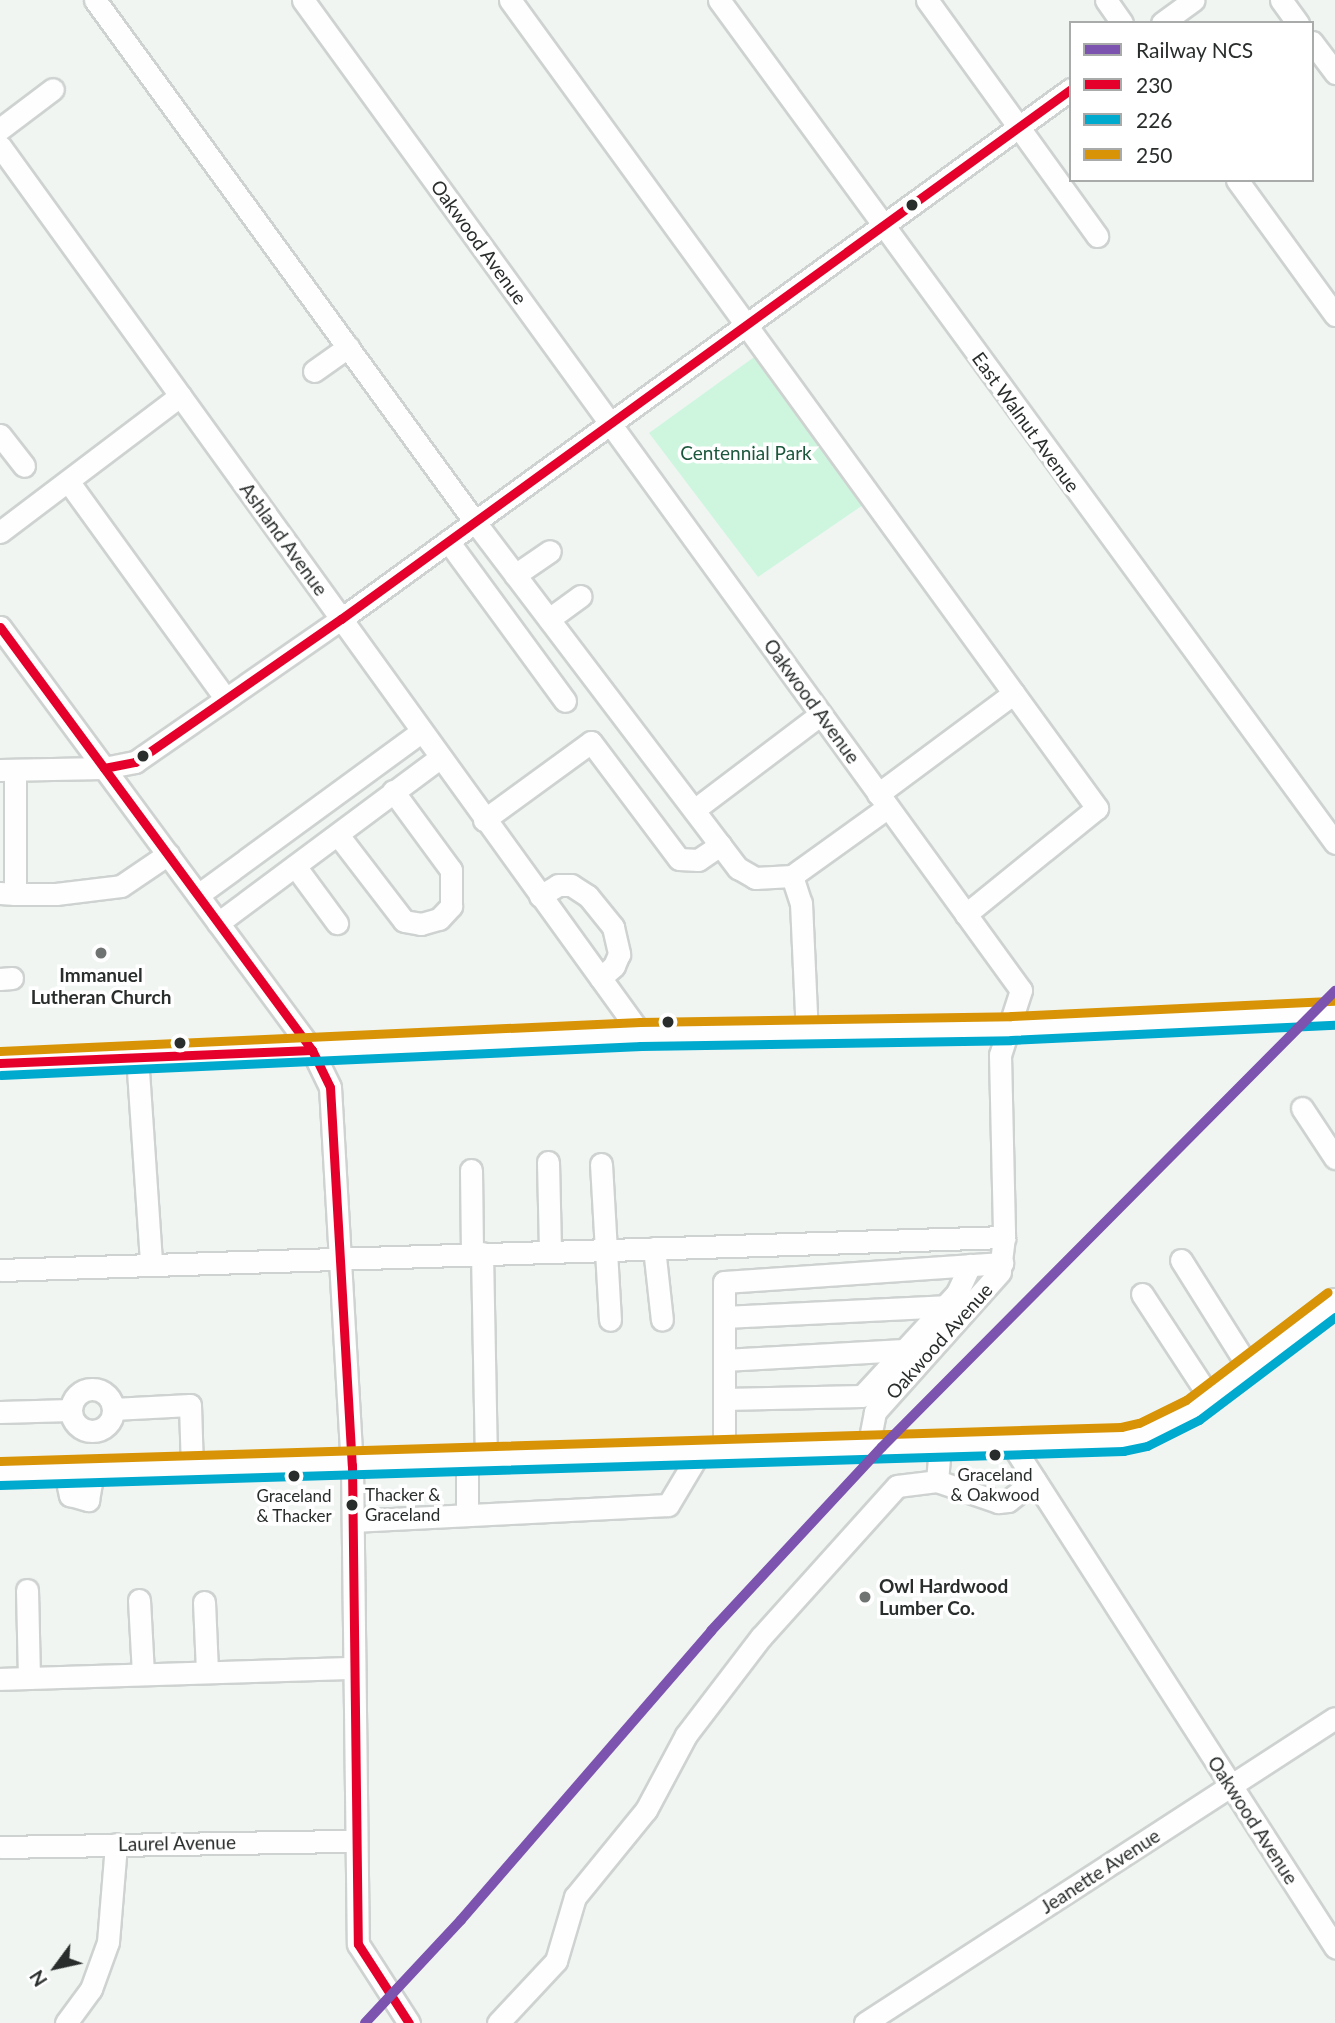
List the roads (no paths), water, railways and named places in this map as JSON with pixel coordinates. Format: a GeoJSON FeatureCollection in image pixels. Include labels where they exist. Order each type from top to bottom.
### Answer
{"type":"FeatureCollection","features":[{"type":"Feature","properties":{"kind":"main road"},"geometry":{"type":"LineString","coordinates":[[0,1063],[641,1034],[807,1034],[1011,1028],[1335,1013]]}},
{"type":"Feature","properties":{"kind":"main road"},"geometry":{"type":"LineString","coordinates":[[0,1473],[352,1465],[868,1447],[1013,1446],[1143,1435],[1210,1398],[1335,1302]]}},
{"type":"Feature","properties":{"kind":"street"},"geometry":{"type":"LineString","coordinates":[[95,0],[475,522],[738,868],[755,878],[792,876],[1014,693]]}},
{"type":"Feature","properties":{"kind":"street","name":"Oakwood Avenue"},"geometry":{"type":"LineString","coordinates":[[303,0],[1021,990],[1011,1028],[1000,1055],[1004,1237],[1002,1263],[993,1284],[875,1412],[868,1447]]}},
{"type":"Feature","properties":{"kind":"street"},"geometry":{"type":"LineString","coordinates":[[510,0],[1097,808],[966,914]]}},
{"type":"Feature","properties":{"kind":"street","name":"East Walnut Avenue"},"geometry":{"type":"LineString","coordinates":[[719,0],[1335,843]]}},
{"type":"Feature","properties":{"kind":"street"},"geometry":{"type":"LineString","coordinates":[[927,0],[1097,236]]}},
{"type":"Feature","properties":{"kind":"street"},"geometry":{"type":"LineString","coordinates":[[1106,0],[1121,21]]}},
{"type":"Feature","properties":{"kind":"street"},"geometry":{"type":"LineString","coordinates":[[1165,21],[1194,0]]}},
{"type":"Feature","properties":{"kind":"street"},"geometry":{"type":"LineString","coordinates":[[1281,0],[1297,21]]}},
{"type":"Feature","properties":{"kind":"street"},"geometry":{"type":"LineString","coordinates":[[1314,45],[1335,73]]}},
{"type":"Feature","properties":{"kind":"street"},"geometry":{"type":"LineString","coordinates":[[0,129],[53,89]]}},
{"type":"Feature","properties":{"kind":"street"},"geometry":{"type":"LineString","coordinates":[[168,854],[121,886],[57,894],[7,893],[7,770],[104,768],[135,762],[341,619],[1069,90]]}},
{"type":"Feature","properties":{"kind":"street","name":"Ashland Avenue"},"geometry":{"type":"LineString","coordinates":[[0,146],[439,758],[641,1034]]}},
{"type":"Feature","properties":{"kind":"street"},"geometry":{"type":"LineString","coordinates":[[1238,182],[1335,316]]}},
{"type":"Feature","properties":{"kind":"street"},"geometry":{"type":"LineString","coordinates":[[314,371],[348,347]]}},
{"type":"Feature","properties":{"kind":"street"},"geometry":{"type":"LineString","coordinates":[[0,532],[180,396]]}},
{"type":"Feature","properties":{"kind":"street"},"geometry":{"type":"LineString","coordinates":[[0,435],[24,466]]}},
{"type":"Feature","properties":{"kind":"street"},"geometry":{"type":"LineString","coordinates":[[68,481],[226,699]]}},
{"type":"Feature","properties":{"kind":"street"},"geometry":{"type":"LineString","coordinates":[[448,541],[565,701]]}},
{"type":"Feature","properties":{"kind":"street"},"geometry":{"type":"LineString","coordinates":[[515,575],[550,551]]}},
{"type":"Feature","properties":{"kind":"street"},"geometry":{"type":"LineString","coordinates":[[549,619],[581,596]]}},
{"type":"Feature","properties":{"kind":"street"},"geometry":{"type":"LineString","coordinates":[[0,626],[312,1050],[330,1087],[352,1465],[358,1944],[409,2023]]}},
{"type":"Feature","properties":{"kind":"street"},"geometry":{"type":"LineString","coordinates":[[694,810],[821,714]]}},
{"type":"Feature","properties":{"kind":"street"},"geometry":{"type":"LineString","coordinates":[[198,895],[421,732]]}},
{"type":"Feature","properties":{"kind":"street"},"geometry":{"type":"LineString","coordinates":[[484,820],[591,742],[679,859],[698,860],[720,845]]}},
{"type":"Feature","properties":{"kind":"street"},"geometry":{"type":"LineString","coordinates":[[218,923],[439,758]]}},
{"type":"Feature","properties":{"kind":"street"},"geometry":{"type":"LineString","coordinates":[[338,835],[404,921],[421,924],[439,919],[451,906],[451,870],[393,792]]}},
{"type":"Feature","properties":{"kind":"street"},"geometry":{"type":"LineString","coordinates":[[295,866],[337,923]]}},
{"type":"Feature","properties":{"kind":"street"},"geometry":{"type":"LineString","coordinates":[[792,876],[801,903],[807,1034]]}},
{"type":"Feature","properties":{"kind":"street"},"geometry":{"type":"LineString","coordinates":[[540,896],[558,885],[571,885],[588,896],[613,927],[619,954],[614,966],[600,978]]}},
{"type":"Feature","properties":{"kind":"street"},"geometry":{"type":"LineString","coordinates":[[137,1056],[151,1264]]}},
{"type":"Feature","properties":{"kind":"street"},"geometry":{"type":"LineString","coordinates":[[1302,1108],[1335,1158]]}},
{"type":"Feature","properties":{"kind":"street"},"geometry":{"type":"LineString","coordinates":[[548,1162],[550,1251]]}},
{"type":"Feature","properties":{"kind":"street"},"geometry":{"type":"LineString","coordinates":[[601,1164],[610,1320]]}},
{"type":"Feature","properties":{"kind":"street"},"geometry":{"type":"LineString","coordinates":[[467,1515],[476,1460],[477,1253],[471,1170]]}},
{"type":"Feature","properties":{"kind":"street"},"geometry":{"type":"LineString","coordinates":[[0,1270],[1004,1237]]}},
{"type":"Feature","properties":{"kind":"street"},"geometry":{"type":"LineString","coordinates":[[654,1248],[662,1320]]}},
{"type":"Feature","properties":{"kind":"street"},"geometry":{"type":"LineString","coordinates":[[1181,1260],[1249,1368]]}},
{"type":"Feature","properties":{"kind":"street"},"geometry":{"type":"LineString","coordinates":[[353,1521],[668,1505],[711,1452],[724,1399],[724,1282],[1002,1263]]}},
{"type":"Feature","properties":{"kind":"street"},"geometry":{"type":"LineString","coordinates":[[724,1399],[862,1396],[945,1306],[970,1265]]}},
{"type":"Feature","properties":{"kind":"street"},"geometry":{"type":"LineString","coordinates":[[1142,1294],[1210,1398]]}},
{"type":"Feature","properties":{"kind":"street"},"geometry":{"type":"LineString","coordinates":[[724,1317],[945,1306]]}},
{"type":"Feature","properties":{"kind":"street"},"geometry":{"type":"LineString","coordinates":[[724,1360],[904,1350]]}},
{"type":"Feature","properties":{"kind":"street"},"geometry":{"type":"LineString","coordinates":[[92,1389],[104,1392],[113,1409],[110,1422],[92,1431],[79,1427],[71,1410],[80,1393],[92,1389]]}},
{"type":"Feature","properties":{"kind":"street"},"geometry":{"type":"LineString","coordinates":[[113,1409],[190,1405],[192,1469]]}},
{"type":"Feature","properties":{"kind":"street"},"geometry":{"type":"LineString","coordinates":[[0,1412],[71,1410]]}},
{"type":"Feature","properties":{"kind":"street","name":"Oakwood Avenue"},"geometry":{"type":"LineString","coordinates":[[1013,1446],[1335,1947]]}},
{"type":"Feature","properties":{"kind":"street"},"geometry":{"type":"LineString","coordinates":[[937,1481],[940,1447]]}},
{"type":"Feature","properties":{"kind":"street"},"geometry":{"type":"LineString","coordinates":[[498,2023],[556,1961],[575,1897],[646,1810],[686,1734],[761,1637],[897,1486],[937,1481],[998,1502],[1008,1501],[1035,1480]]}},
{"type":"Feature","properties":{"kind":"street"},"geometry":{"type":"LineString","coordinates":[[27,1590],[29,1678]]}},
{"type":"Feature","properties":{"kind":"street"},"geometry":{"type":"LineString","coordinates":[[139,1600],[143,1674]]}},
{"type":"Feature","properties":{"kind":"street"},"geometry":{"type":"LineString","coordinates":[[204,1602],[207,1672]]}},
{"type":"Feature","properties":{"kind":"street"},"geometry":{"type":"LineString","coordinates":[[0,1679],[354,1668]]}},
{"type":"Feature","properties":{"kind":"street","name":"Jeanette Avenue"},"geometry":{"type":"LineString","coordinates":[[865,2023],[1335,1718]]}},
{"type":"Feature","properties":{"kind":"street","name":"Laurel Avenue"},"geometry":{"type":"LineString","coordinates":[[0,1847],[355,1841]]}},
{"type":"Feature","properties":{"kind":"street"},"geometry":{"type":"LineString","coordinates":[[66,2023],[91,1989],[108,1942],[116,1844]]}},
{"type":"Feature","properties":{"kind":"rail line","name":"NCS"},"geometry":{"type":"LineString","coordinates":[[365,2023],[461,1920],[711,1631],[882,1447],[1335,991]]}},
{"type":"Feature","properties":{"kind":"place","name":"Immanuel Lutheran Church"},"geometry":{"type":"Point","coordinates":[101,953]}},
{"type":"Feature","properties":{"kind":"place","name":"Graceland & Oakwood"},"geometry":{"type":"Point","coordinates":[995,1455]}},
{"type":"Feature","properties":{"kind":"place","name":"Graceland & Thacker"},"geometry":{"type":"Point","coordinates":[294,1476]}},
{"type":"Feature","properties":{"kind":"place","name":"Thacker & Graceland"},"geometry":{"type":"Point","coordinates":[352,1505]}},
{"type":"Feature","properties":{"kind":"place","name":"Owl Hardwood Lumber Co."},"geometry":{"type":"Point","coordinates":[865,1597]}},
{"type":"Feature","properties":{"kind":"park label","name":"Centennial Park"},"geometry":{"type":"Point","coordinates":[746,453]}}]}
